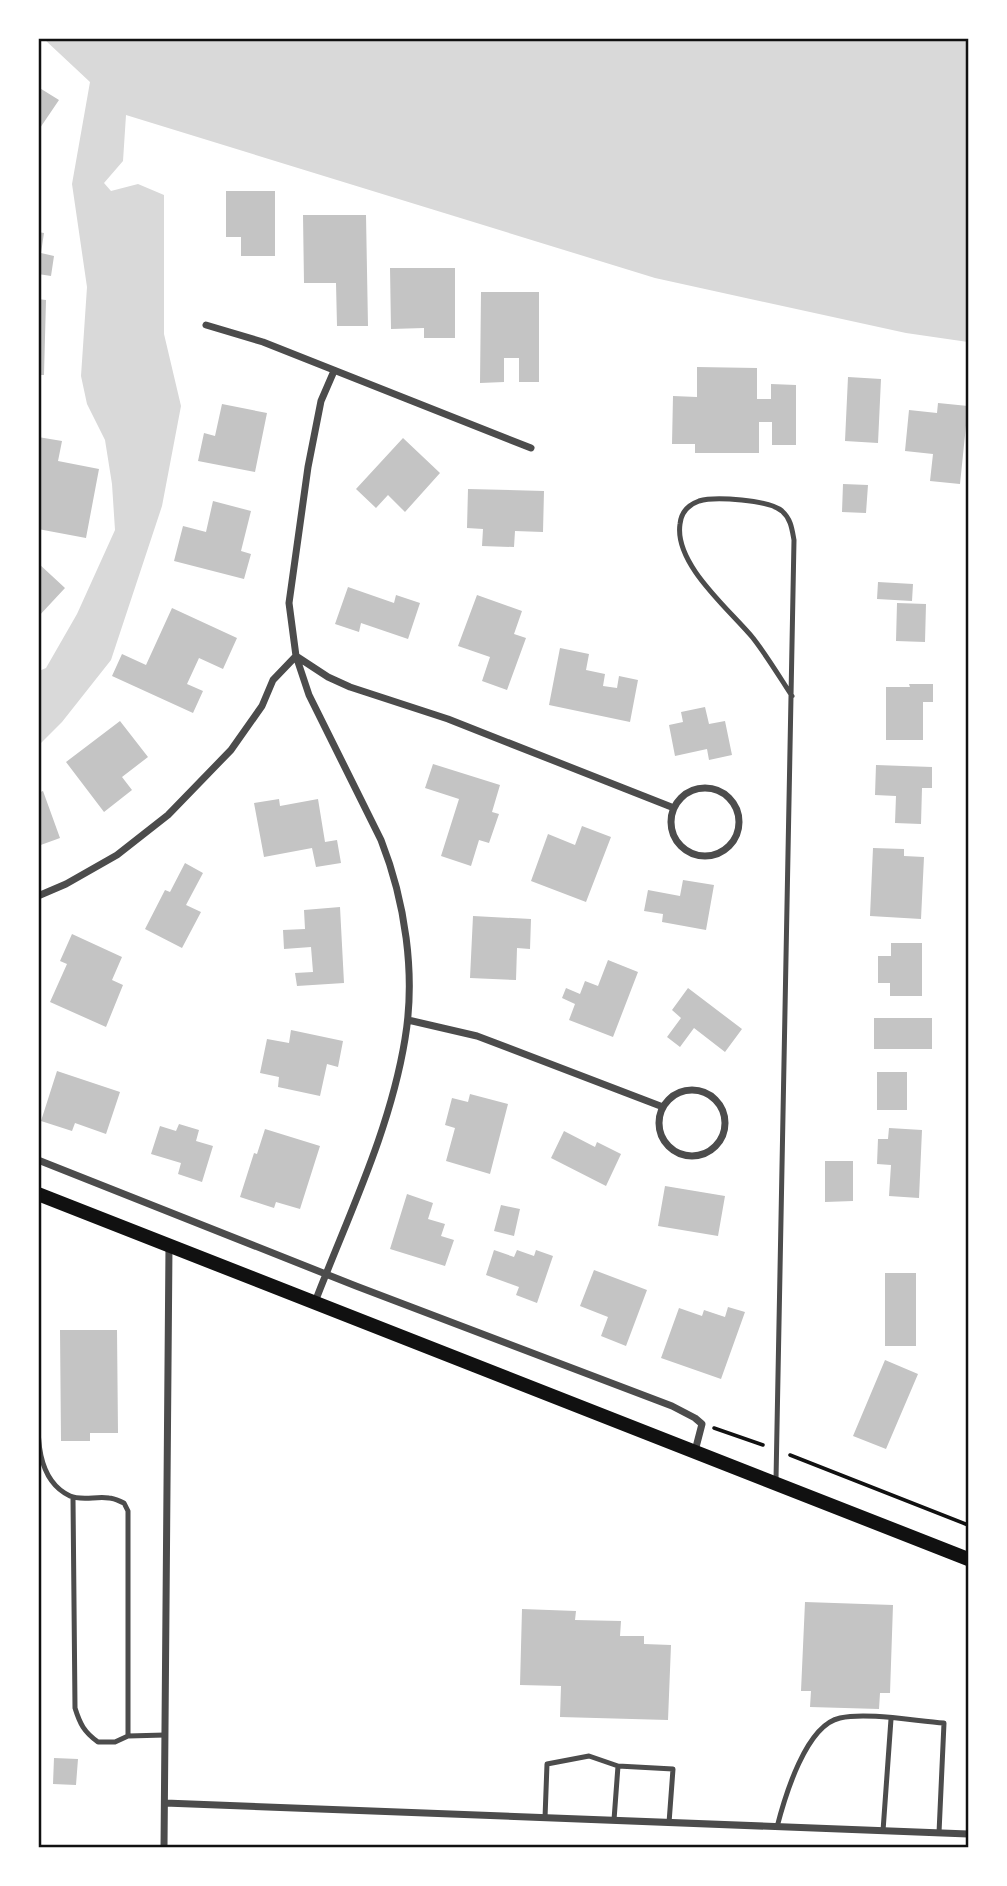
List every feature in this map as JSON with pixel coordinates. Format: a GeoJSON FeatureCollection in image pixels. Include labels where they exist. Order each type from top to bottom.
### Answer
{"type":"FeatureCollection","features":[{"type":"Feature","properties":{"kind":"main road"},"geometry":{"type":"LineString","coordinates":[[38,1194],[968,1559]]}},
{"type":"Feature","properties":{"kind":"street"},"geometry":{"type":"LineString","coordinates":[[206,325],[252,338],[531,449]]}},
{"type":"Feature","properties":{"kind":"street"},"geometry":{"type":"LineString","coordinates":[[315,1302],[359,1193],[385,1118],[405,1042],[409,994],[404,929],[391,864],[309,695],[296,656],[289,603],[308,467],[321,401],[334,371]]}},
{"type":"Feature","properties":{"kind":"street"},"geometry":{"type":"LineString","coordinates":[[296,656],[328,677],[350,687],[448,719],[674,808]]}},
{"type":"Feature","properties":{"kind":"street"},"geometry":{"type":"LineString","coordinates":[[38,895],[66,884],[117,855],[168,815],[231,750],[262,706],[273,680],[296,656]]}},
{"type":"Feature","properties":{"kind":"street"},"geometry":{"type":"LineString","coordinates":[[700,788],[723,793],[737,809],[740,819],[735,841],[727,850],[714,856],[702,857],[689,853],[679,846],[673,835],[671,824],[674,808],[688,792],[700,788]]}},
{"type":"Feature","properties":{"kind":"street"},"geometry":{"type":"LineString","coordinates":[[408,1020],[477,1035],[663,1107]]}},
{"type":"Feature","properties":{"kind":"street"},"geometry":{"type":"LineString","coordinates":[[694,1090],[708,1094],[717,1101],[723,1112],[723,1135],[706,1153],[695,1156],[679,1153],[669,1147],[660,1132],[659,1121],[663,1107],[670,1098],[683,1091],[694,1090]]}},
{"type":"Feature","properties":{"kind":"street"},"geometry":{"type":"LineString","coordinates":[[38,1160],[672,1406],[702,1424],[695,1451]]}},
{"type":"Feature","properties":{"kind":"street"},"geometry":{"type":"LineString","coordinates":[[164,1847],[169,1245]]}},
{"type":"Feature","properties":{"kind":"street"},"geometry":{"type":"LineString","coordinates":[[164,1803],[968,1834]]}},
{"type":"Feature","properties":{"kind":"lane"},"geometry":{"type":"LineString","coordinates":[[776,1483],[792,695],[794,540],[791,523],[782,511],[770,504],[729,500],[701,501],[683,512],[680,523],[679,536],[687,558],[753,639],[792,695]]}},
{"type":"Feature","properties":{"kind":"lane"},"geometry":{"type":"LineString","coordinates":[[38,1379],[39,1451],[47,1472],[59,1489],[73,1498],[111,1498],[124,1503],[128,1511],[128,1736]]}},
{"type":"Feature","properties":{"kind":"lane"},"geometry":{"type":"LineString","coordinates":[[73,1498],[75,1708],[83,1730],[98,1742],[116,1742],[128,1736],[165,1735]]}},
{"type":"Feature","properties":{"kind":"lane"},"geometry":{"type":"LineString","coordinates":[[777,1827],[786,1791],[816,1732],[838,1718],[854,1716],[944,1723],[939,1833]]}},
{"type":"Feature","properties":{"kind":"lane"},"geometry":{"type":"LineString","coordinates":[[883,1831],[891,1719]]}},
{"type":"Feature","properties":{"kind":"lane"},"geometry":{"type":"LineString","coordinates":[[545,1818],[547,1764],[589,1756],[618,1766],[673,1769],[669,1823]]}},
{"type":"Feature","properties":{"kind":"lane"},"geometry":{"type":"LineString","coordinates":[[614,1821],[618,1766]]}},
{"type":"Feature","properties":{"kind":"path"},"geometry":{"type":"LineString","coordinates":[[702,1424],[777,1450],[968,1525]]}},
{"type":"Feature","properties":{"kind":"shaded area"},"geometry":{"type":"Polygon","coordinates":[[[44,39],[968,39],[968,342],[906,333],[655,278],[126,115],[123,161],[104,183],[111,191],[138,184],[164,195],[164,334],[181,406],[162,506],[111,660],[62,722],[39,745],[39,671],[46,668],[77,614],[115,530],[105,440],[87,404],[81,376],[87,287],[72,184],[90,82],[44,39]]]}},
{"type":"Feature","properties":{"kind":"building"},"geometry":{"type":"Polygon","coordinates":[[[38,87],[59,100],[40,128],[38,127],[38,87]]]}},
{"type":"Feature","properties":{"kind":"building"},"geometry":{"type":"Polygon","coordinates":[[[226,191],[275,191],[275,256],[241,256],[241,237],[226,237],[226,191]]]}},
{"type":"Feature","properties":{"kind":"building"},"geometry":{"type":"Polygon","coordinates":[[[303,215],[366,215],[368,326],[337,326],[336,283],[304,283],[303,215]]]}},
{"type":"Feature","properties":{"kind":"building"},"geometry":{"type":"Polygon","coordinates":[[[38,232],[44,233],[41,253],[54,256],[51,276],[38,274],[38,232]]]}},
{"type":"Feature","properties":{"kind":"building"},"geometry":{"type":"Polygon","coordinates":[[[390,268],[455,268],[455,338],[424,338],[424,328],[391,329],[390,268]]]}},
{"type":"Feature","properties":{"kind":"building"},"geometry":{"type":"Polygon","coordinates":[[[481,292],[539,292],[539,382],[519,382],[519,358],[504,358],[504,382],[480,383],[481,292]]]}},
{"type":"Feature","properties":{"kind":"building"},"geometry":{"type":"Polygon","coordinates":[[[38,299],[46,300],[44,375],[38,375],[38,299]]]}},
{"type":"Feature","properties":{"kind":"building"},"geometry":{"type":"Polygon","coordinates":[[[697,367],[757,368],[757,399],[771,399],[771,384],[796,385],[796,445],[772,445],[772,422],[759,422],[759,453],[695,453],[695,444],[672,444],[673,396],[697,397],[697,367]]]}},
{"type":"Feature","properties":{"kind":"building"},"geometry":{"type":"Polygon","coordinates":[[[848,377],[881,379],[878,443],[845,441],[848,377]]]}},
{"type":"Feature","properties":{"kind":"building"},"geometry":{"type":"Polygon","coordinates":[[[938,403],[968,406],[960,484],[930,481],[933,454],[905,451],[909,410],[937,413],[938,403]]]}},
{"type":"Feature","properties":{"kind":"building"},"geometry":{"type":"Polygon","coordinates":[[[222,404],[267,413],[255,472],[198,461],[204,433],[215,436],[222,404]]]}},
{"type":"Feature","properties":{"kind":"building"},"geometry":{"type":"Polygon","coordinates":[[[38,437],[62,441],[58,461],[99,469],[86,538],[38,529],[38,437]]]}},
{"type":"Feature","properties":{"kind":"building"},"geometry":{"type":"Polygon","coordinates":[[[403,438],[440,473],[405,512],[388,495],[376,508],[356,489],[403,438]]]}},
{"type":"Feature","properties":{"kind":"building"},"geometry":{"type":"Polygon","coordinates":[[[843,484],[868,485],[866,513],[842,512],[843,484]]]}},
{"type":"Feature","properties":{"kind":"building"},"geometry":{"type":"Polygon","coordinates":[[[468,489],[544,491],[543,532],[515,531],[514,547],[482,546],[483,529],[467,528],[468,489]]]}},
{"type":"Feature","properties":{"kind":"building"},"geometry":{"type":"Polygon","coordinates":[[[213,501],[251,511],[241,551],[251,554],[244,579],[174,561],[183,526],[206,532],[213,501]]]}},
{"type":"Feature","properties":{"kind":"building"},"geometry":{"type":"Polygon","coordinates":[[[38,563],[65,588],[38,617],[38,563]]]}},
{"type":"Feature","properties":{"kind":"building"},"geometry":{"type":"Polygon","coordinates":[[[878,582],[913,584],[912,601],[877,599],[878,582]]]}},
{"type":"Feature","properties":{"kind":"building"},"geometry":{"type":"Polygon","coordinates":[[[348,587],[394,603],[396,595],[420,603],[408,639],[361,623],[359,632],[335,624],[348,587]]]}},
{"type":"Feature","properties":{"kind":"building"},"geometry":{"type":"Polygon","coordinates":[[[477,595],[522,611],[514,634],[526,638],[507,690],[482,681],[490,657],[458,646],[477,595]]]}},
{"type":"Feature","properties":{"kind":"building"},"geometry":{"type":"Polygon","coordinates":[[[897,603],[926,604],[925,642],[896,641],[897,603]]]}},
{"type":"Feature","properties":{"kind":"building"},"geometry":{"type":"Polygon","coordinates":[[[172,608],[237,638],[223,669],[199,658],[187,684],[203,691],[193,713],[112,676],[122,654],[146,665],[172,608]]]}},
{"type":"Feature","properties":{"kind":"building"},"geometry":{"type":"Polygon","coordinates":[[[560,648],[589,654],[586,670],[605,674],[603,686],[617,688],[619,676],[638,680],[630,722],[549,705],[560,648]]]}},
{"type":"Feature","properties":{"kind":"building"},"geometry":{"type":"Polygon","coordinates":[[[909,684],[933,684],[933,702],[923,702],[923,740],[886,740],[886,687],[910,687],[909,684]]]}},
{"type":"Feature","properties":{"kind":"building"},"geometry":{"type":"Polygon","coordinates":[[[705,707],[709,724],[725,721],[732,755],[709,760],[707,749],[675,756],[669,725],[683,722],[681,712],[705,707]]]}},
{"type":"Feature","properties":{"kind":"building"},"geometry":{"type":"Polygon","coordinates":[[[120,721],[148,757],[122,777],[132,790],[104,812],[66,762],[120,721]]]}},
{"type":"Feature","properties":{"kind":"building"},"geometry":{"type":"Polygon","coordinates":[[[433,764],[500,785],[492,812],[499,814],[489,843],[479,840],[471,866],[441,856],[459,799],[425,788],[433,764]]]}},
{"type":"Feature","properties":{"kind":"building"},"geometry":{"type":"Polygon","coordinates":[[[876,765],[932,767],[932,788],[922,788],[921,824],[895,823],[896,796],[875,795],[876,765]]]}},
{"type":"Feature","properties":{"kind":"building"},"geometry":{"type":"Polygon","coordinates":[[[43,791],[60,838],[38,846],[38,793],[43,791]]]}},
{"type":"Feature","properties":{"kind":"building"},"geometry":{"type":"Polygon","coordinates":[[[279,799],[280,806],[318,799],[325,842],[337,840],[341,863],[316,867],[312,848],[264,857],[254,803],[279,799]]]}},
{"type":"Feature","properties":{"kind":"building"},"geometry":{"type":"Polygon","coordinates":[[[582,826],[611,837],[586,902],[531,881],[548,834],[575,845],[582,826]]]}},
{"type":"Feature","properties":{"kind":"building"},"geometry":{"type":"Polygon","coordinates":[[[873,848],[904,849],[904,856],[924,857],[921,919],[870,916],[873,848]]]}},
{"type":"Feature","properties":{"kind":"building"},"geometry":{"type":"Polygon","coordinates":[[[185,863],[203,873],[186,905],[201,912],[182,948],[145,929],[165,890],[170,892],[185,863]]]}},
{"type":"Feature","properties":{"kind":"building"},"geometry":{"type":"Polygon","coordinates":[[[683,880],[714,885],[706,930],[662,922],[663,914],[644,911],[648,890],[680,896],[683,880]]]}},
{"type":"Feature","properties":{"kind":"building"},"geometry":{"type":"Polygon","coordinates":[[[340,907],[344,983],[297,986],[295,973],[313,972],[311,947],[284,949],[283,930],[305,929],[304,910],[340,907]]]}},
{"type":"Feature","properties":{"kind":"building"},"geometry":{"type":"Polygon","coordinates":[[[473,916],[531,919],[530,949],[517,948],[516,980],[470,978],[473,916]]]}},
{"type":"Feature","properties":{"kind":"building"},"geometry":{"type":"Polygon","coordinates":[[[72,934],[122,957],[112,980],[123,985],[106,1027],[50,1002],[67,964],[60,961],[72,934]]]}},
{"type":"Feature","properties":{"kind":"building"},"geometry":{"type":"Polygon","coordinates":[[[891,943],[922,943],[922,996],[890,996],[890,983],[878,983],[878,956],[891,956],[891,943]]]}},
{"type":"Feature","properties":{"kind":"building"},"geometry":{"type":"Polygon","coordinates":[[[608,960],[638,972],[613,1037],[569,1020],[575,1004],[562,998],[566,988],[580,994],[585,981],[598,986],[608,960]]]}},
{"type":"Feature","properties":{"kind":"building"},"geometry":{"type":"Polygon","coordinates":[[[688,988],[742,1029],[725,1052],[694,1028],[680,1047],[667,1037],[681,1018],[672,1010],[688,988]]]}},
{"type":"Feature","properties":{"kind":"building"},"geometry":{"type":"Polygon","coordinates":[[[874,1018],[932,1018],[932,1049],[874,1049],[874,1018]]]}},
{"type":"Feature","properties":{"kind":"building"},"geometry":{"type":"Polygon","coordinates":[[[291,1030],[343,1041],[338,1067],[327,1064],[320,1096],[278,1087],[279,1077],[260,1073],[267,1039],[289,1043],[291,1030]]]}},
{"type":"Feature","properties":{"kind":"building"},"geometry":{"type":"Polygon","coordinates":[[[57,1071],[120,1092],[106,1134],[75,1123],[72,1131],[41,1121],[57,1071]]]}},
{"type":"Feature","properties":{"kind":"building"},"geometry":{"type":"Polygon","coordinates":[[[877,1072],[907,1072],[907,1110],[877,1110],[877,1072]]]}},
{"type":"Feature","properties":{"kind":"building"},"geometry":{"type":"Polygon","coordinates":[[[470,1094],[508,1104],[490,1174],[446,1161],[455,1128],[445,1125],[452,1098],[468,1102],[470,1094]]]}},
{"type":"Feature","properties":{"kind":"building"},"geometry":{"type":"Polygon","coordinates":[[[179,1124],[199,1130],[196,1141],[213,1146],[202,1182],[178,1174],[181,1163],[151,1154],[160,1126],[176,1131],[179,1124]]]}},
{"type":"Feature","properties":{"kind":"building"},"geometry":{"type":"Polygon","coordinates":[[[889,1128],[922,1130],[919,1198],[889,1196],[891,1165],[877,1164],[878,1139],[888,1139],[889,1128]]]}},
{"type":"Feature","properties":{"kind":"building"},"geometry":{"type":"Polygon","coordinates":[[[265,1129],[320,1146],[300,1209],[276,1202],[274,1208],[240,1197],[265,1129]]]}},
{"type":"Feature","properties":{"kind":"building"},"geometry":{"type":"Polygon","coordinates":[[[564,1131],[595,1147],[597,1142],[621,1154],[606,1186],[551,1158],[564,1131]]]}},
{"type":"Feature","properties":{"kind":"building"},"geometry":{"type":"Polygon","coordinates":[[[825,1161],[853,1161],[853,1201],[825,1202],[825,1161]]]}},
{"type":"Feature","properties":{"kind":"building"},"geometry":{"type":"Polygon","coordinates":[[[665,1186],[725,1196],[718,1236],[658,1226],[665,1186]]]}},
{"type":"Feature","properties":{"kind":"building"},"geometry":{"type":"Polygon","coordinates":[[[407,1194],[433,1203],[428,1219],[445,1224],[441,1236],[454,1240],[445,1266],[390,1249],[407,1194]]]}},
{"type":"Feature","properties":{"kind":"building"},"geometry":{"type":"Polygon","coordinates":[[[501,1205],[520,1209],[514,1236],[494,1231],[501,1205]]]}},
{"type":"Feature","properties":{"kind":"building"},"geometry":{"type":"Polygon","coordinates":[[[494,1250],[514,1257],[517,1250],[534,1256],[536,1250],[553,1256],[537,1303],[516,1295],[519,1287],[486,1275],[494,1250]]]}},
{"type":"Feature","properties":{"kind":"building"},"geometry":{"type":"Polygon","coordinates":[[[594,1270],[647,1290],[626,1346],[601,1336],[608,1317],[580,1306],[594,1270]]]}},
{"type":"Feature","properties":{"kind":"building"},"geometry":{"type":"Polygon","coordinates":[[[885,1273],[916,1273],[916,1346],[885,1346],[885,1273]]]}},
{"type":"Feature","properties":{"kind":"building"},"geometry":{"type":"Polygon","coordinates":[[[728,1307],[745,1312],[721,1379],[661,1358],[679,1308],[702,1316],[704,1310],[725,1317],[728,1307]]]}},
{"type":"Feature","properties":{"kind":"building"},"geometry":{"type":"Polygon","coordinates":[[[60,1330],[117,1330],[118,1433],[90,1433],[90,1441],[61,1441],[60,1330]]]}},
{"type":"Feature","properties":{"kind":"building"},"geometry":{"type":"Polygon","coordinates":[[[885,1360],[918,1374],[886,1449],[853,1436],[885,1360]]]}},
{"type":"Feature","properties":{"kind":"building"},"geometry":{"type":"Polygon","coordinates":[[[805,1602],[893,1605],[890,1693],[880,1693],[879,1709],[810,1707],[811,1691],[801,1691],[805,1602]]]}},
{"type":"Feature","properties":{"kind":"building"},"geometry":{"type":"Polygon","coordinates":[[[522,1609],[576,1611],[575,1620],[621,1621],[620,1636],[644,1636],[644,1644],[671,1645],[668,1720],[560,1717],[561,1686],[520,1685],[522,1609]]]}},
{"type":"Feature","properties":{"kind":"building"},"geometry":{"type":"Polygon","coordinates":[[[54,1758],[78,1759],[76,1785],[53,1784],[54,1758]]]}}]}
